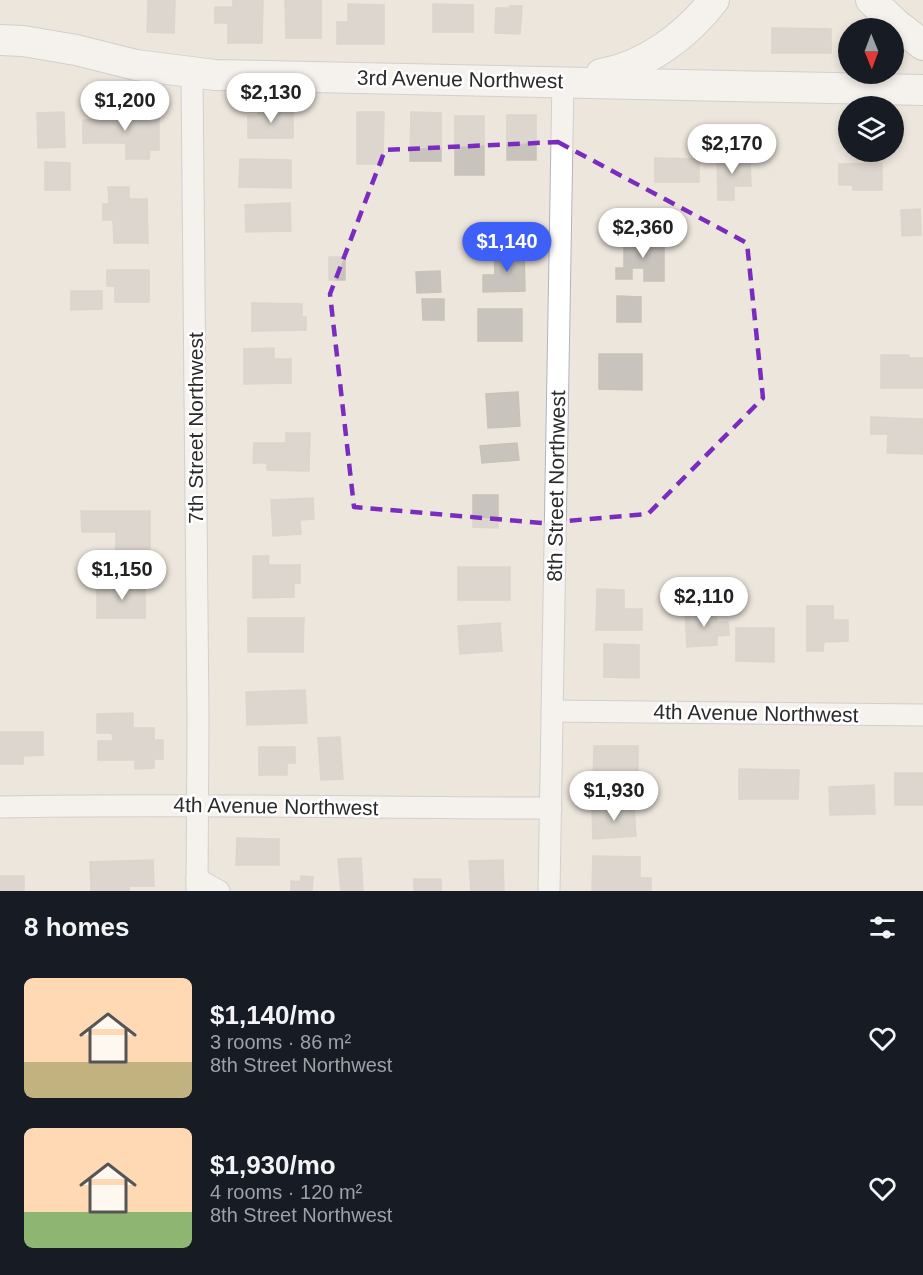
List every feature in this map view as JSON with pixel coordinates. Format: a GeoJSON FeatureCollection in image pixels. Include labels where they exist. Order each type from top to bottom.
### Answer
{"type":"FeatureCollection","features":[{"type":"Feature","properties":{"kind":"main road"},"geometry":{"type":"LineString","coordinates":[[563,81],[610,73],[641,61],[673,40],[702,15],[714,0]]}},
{"type":"Feature","properties":{"kind":"main road"},"geometry":{"type":"LineString","coordinates":[[871,0],[923,45]]}},
{"type":"Feature","properties":{"kind":"main road","name":"3rd Avenue Northwest"},"geometry":{"type":"LineString","coordinates":[[0,40],[23,41],[76,50],[135,65],[192,73],[923,90]]}},
{"type":"Feature","properties":{"kind":"street","name":"7th Street Northwest"},"geometry":{"type":"LineString","coordinates":[[192,73],[197,885]]}},
{"type":"Feature","properties":{"kind":"street","name":"8th Street Northwest"},"geometry":{"type":"LineString","coordinates":[[549,891],[563,81]]}},
{"type":"Feature","properties":{"kind":"street","name":"4th Avenue Northwest"},"geometry":{"type":"LineString","coordinates":[[552,711],[923,715]]}},
{"type":"Feature","properties":{"kind":"street","name":"4th Avenue Northwest"},"geometry":{"type":"LineString","coordinates":[[0,807],[197,804],[551,808]]}},
{"type":"Feature","properties":{"kind":"street"},"geometry":{"type":"LineString","coordinates":[[197,885],[219,891]]}},
{"type":"Feature","properties":{"kind":"highlighted area"},"geometry":{"type":"Polygon","coordinates":[[[558,142],[747,243],[763,398],[648,514],[542,523],[354,507],[330,294],[385,150],[558,142]]]}},
{"type":"Feature","properties":{"kind":"building"},"geometry":{"type":"Polygon","coordinates":[[[148,0],[175,0],[174,33],[147,32],[148,0]]]}},
{"type":"Feature","properties":{"kind":"building"},"geometry":{"type":"Polygon","coordinates":[[[233,0],[263,0],[262,43],[228,43],[228,23],[215,23],[215,7],[233,7],[233,0]]]}},
{"type":"Feature","properties":{"kind":"building"},"geometry":{"type":"Polygon","coordinates":[[[285,0],[321,0],[321,38],[286,38],[285,0]]]}},
{"type":"Feature","properties":{"kind":"building"},"geometry":{"type":"Polygon","coordinates":[[[348,4],[384,5],[384,44],[337,44],[337,22],[348,22],[348,4]]]}},
{"type":"Feature","properties":{"kind":"building"},"geometry":{"type":"Polygon","coordinates":[[[433,4],[473,5],[473,32],[433,32],[433,4]]]}},
{"type":"Feature","properties":{"kind":"building"},"geometry":{"type":"Polygon","coordinates":[[[510,6],[522,6],[520,34],[495,33],[496,8],[510,8],[510,6]]]}},
{"type":"Feature","properties":{"kind":"building"},"geometry":{"type":"Polygon","coordinates":[[[772,28],[831,29],[831,53],[772,53],[772,28]]]}},
{"type":"Feature","properties":{"kind":"building"},"geometry":{"type":"Polygon","coordinates":[[[258,109],[293,109],[293,138],[248,138],[248,116],[258,116],[258,109]]]}},
{"type":"Feature","properties":{"kind":"building"},"geometry":{"type":"Polygon","coordinates":[[[64,112],[65,147],[38,148],[37,113],[64,112]]]}},
{"type":"Feature","properties":{"kind":"building"},"geometry":{"type":"Polygon","coordinates":[[[357,112],[384,112],[383,164],[357,164],[357,112]]]}},
{"type":"Feature","properties":{"kind":"building"},"geometry":{"type":"Polygon","coordinates":[[[411,112],[441,113],[441,161],[410,161],[411,112]]]}},
{"type":"Feature","properties":{"kind":"building"},"geometry":{"type":"Polygon","coordinates":[[[95,113],[159,113],[159,150],[150,150],[149,159],[126,159],[126,143],[83,143],[83,120],[95,120],[95,113]]]}},
{"type":"Feature","properties":{"kind":"building"},"geometry":{"type":"Polygon","coordinates":[[[507,115],[536,115],[536,160],[507,160],[507,115]]]}},
{"type":"Feature","properties":{"kind":"building"},"geometry":{"type":"Polygon","coordinates":[[[455,116],[484,116],[484,175],[455,175],[455,116]]]}},
{"type":"Feature","properties":{"kind":"building"},"geometry":{"type":"Polygon","coordinates":[[[750,156],[751,186],[734,186],[734,200],[718,200],[717,157],[750,156]]]}},
{"type":"Feature","properties":{"kind":"building"},"geometry":{"type":"Polygon","coordinates":[[[655,158],[699,159],[699,182],[655,182],[655,158]]]}},
{"type":"Feature","properties":{"kind":"building"},"geometry":{"type":"Polygon","coordinates":[[[240,159],[291,160],[291,188],[239,187],[240,159]]]}},
{"type":"Feature","properties":{"kind":"building"},"geometry":{"type":"Polygon","coordinates":[[[45,162],[70,163],[70,190],[45,190],[45,162]]]}},
{"type":"Feature","properties":{"kind":"building"},"geometry":{"type":"Polygon","coordinates":[[[882,163],[882,190],[853,190],[853,185],[839,185],[839,164],[882,163]]]}},
{"type":"Feature","properties":{"kind":"building"},"geometry":{"type":"Polygon","coordinates":[[[108,187],[129,187],[129,199],[147,199],[148,243],[114,243],[113,220],[103,220],[103,204],[109,204],[108,187]]]}},
{"type":"Feature","properties":{"kind":"building"},"geometry":{"type":"Polygon","coordinates":[[[290,203],[291,231],[246,232],[245,205],[290,203]]]}},
{"type":"Feature","properties":{"kind":"building"},"geometry":{"type":"Polygon","coordinates":[[[920,209],[921,235],[902,236],[901,210],[920,209]]]}},
{"type":"Feature","properties":{"kind":"building"},"geometry":{"type":"Polygon","coordinates":[[[624,239],[664,239],[664,281],[644,281],[644,268],[632,268],[632,279],[616,279],[616,268],[624,268],[624,239]]]}},
{"type":"Feature","properties":{"kind":"building"},"geometry":{"type":"Polygon","coordinates":[[[524,251],[525,291],[483,292],[483,275],[495,275],[494,252],[524,251]]]}},
{"type":"Feature","properties":{"kind":"building"},"geometry":{"type":"Polygon","coordinates":[[[329,257],[345,257],[345,280],[329,280],[329,257]]]}},
{"type":"Feature","properties":{"kind":"building"},"geometry":{"type":"Polygon","coordinates":[[[107,270],[149,270],[149,302],[115,302],[115,286],[107,286],[107,270]]]}},
{"type":"Feature","properties":{"kind":"building"},"geometry":{"type":"Polygon","coordinates":[[[440,271],[441,292],[417,293],[416,272],[440,271]]]}},
{"type":"Feature","properties":{"kind":"building"},"geometry":{"type":"Polygon","coordinates":[[[71,291],[102,291],[102,309],[71,310],[71,291]]]}},
{"type":"Feature","properties":{"kind":"building"},"geometry":{"type":"Polygon","coordinates":[[[617,296],[641,297],[641,322],[617,322],[617,296]]]}},
{"type":"Feature","properties":{"kind":"building"},"geometry":{"type":"Polygon","coordinates":[[[422,299],[444,299],[444,320],[423,320],[422,299]]]}},
{"type":"Feature","properties":{"kind":"building"},"geometry":{"type":"Polygon","coordinates":[[[252,303],[302,304],[302,317],[306,317],[306,330],[252,331],[252,303]]]}},
{"type":"Feature","properties":{"kind":"building"},"geometry":{"type":"Polygon","coordinates":[[[478,309],[522,309],[522,341],[478,341],[478,309]]]}},
{"type":"Feature","properties":{"kind":"building"},"geometry":{"type":"Polygon","coordinates":[[[274,348],[274,359],[291,359],[291,383],[244,384],[244,349],[274,348]]]}},
{"type":"Feature","properties":{"kind":"building"},"geometry":{"type":"Polygon","coordinates":[[[599,354],[642,354],[642,390],[599,389],[599,354]]]}},
{"type":"Feature","properties":{"kind":"building"},"geometry":{"type":"Polygon","coordinates":[[[881,355],[909,355],[909,358],[923,358],[923,388],[881,388],[881,355]]]}},
{"type":"Feature","properties":{"kind":"building"},"geometry":{"type":"Polygon","coordinates":[[[518,392],[520,426],[488,428],[486,394],[518,392]]]}},
{"type":"Feature","properties":{"kind":"building"},"geometry":{"type":"Polygon","coordinates":[[[871,417],[923,419],[923,454],[887,453],[888,434],[871,434],[871,417]]]}},
{"type":"Feature","properties":{"kind":"building"},"geometry":{"type":"Polygon","coordinates":[[[286,433],[310,433],[309,471],[267,470],[267,463],[253,463],[254,443],[286,443],[286,433]]]}},
{"type":"Feature","properties":{"kind":"building"},"geometry":{"type":"Polygon","coordinates":[[[517,443],[519,460],[482,463],[480,446],[517,443]]]}},
{"type":"Feature","properties":{"kind":"building"},"geometry":{"type":"Polygon","coordinates":[[[473,495],[498,495],[498,528],[473,527],[473,495]]]}},
{"type":"Feature","properties":{"kind":"building"},"geometry":{"type":"Polygon","coordinates":[[[313,498],[314,519],[300,520],[301,534],[273,536],[271,500],[313,498]]]}},
{"type":"Feature","properties":{"kind":"building"},"geometry":{"type":"Polygon","coordinates":[[[81,511],[150,511],[150,558],[116,558],[116,532],[82,532],[81,511]]]}},
{"type":"Feature","properties":{"kind":"building"},"geometry":{"type":"Polygon","coordinates":[[[253,556],[269,556],[268,565],[300,565],[300,583],[294,583],[294,597],[253,598],[253,556]]]}},
{"type":"Feature","properties":{"kind":"building"},"geometry":{"type":"Polygon","coordinates":[[[458,567],[510,567],[510,600],[458,600],[458,567]]]}},
{"type":"Feature","properties":{"kind":"building"},"geometry":{"type":"Polygon","coordinates":[[[126,582],[145,582],[145,618],[97,618],[97,585],[126,585],[126,582]]]}},
{"type":"Feature","properties":{"kind":"building"},"geometry":{"type":"Polygon","coordinates":[[[597,589],[624,590],[624,609],[642,609],[642,630],[596,630],[597,589]]]}},
{"type":"Feature","properties":{"kind":"building"},"geometry":{"type":"Polygon","coordinates":[[[807,606],[833,606],[833,620],[848,620],[848,641],[824,642],[823,651],[807,651],[807,606]]]}},
{"type":"Feature","properties":{"kind":"building"},"geometry":{"type":"Polygon","coordinates":[[[716,610],[717,622],[728,622],[729,635],[717,636],[717,645],[687,647],[685,612],[716,610]]]}},
{"type":"Feature","properties":{"kind":"building"},"geometry":{"type":"Polygon","coordinates":[[[248,618],[304,618],[303,652],[248,652],[248,618]]]}},
{"type":"Feature","properties":{"kind":"building"},"geometry":{"type":"Polygon","coordinates":[[[500,623],[502,651],[460,654],[458,626],[500,623]]]}},
{"type":"Feature","properties":{"kind":"building"},"geometry":{"type":"Polygon","coordinates":[[[736,628],[774,628],[774,662],[736,661],[736,628]]]}},
{"type":"Feature","properties":{"kind":"building"},"geometry":{"type":"Polygon","coordinates":[[[604,644],[639,645],[639,678],[604,677],[604,644]]]}},
{"type":"Feature","properties":{"kind":"building"},"geometry":{"type":"Polygon","coordinates":[[[305,690],[307,723],[247,725],[246,692],[305,690]]]}},
{"type":"Feature","properties":{"kind":"building"},"geometry":{"type":"Polygon","coordinates":[[[133,713],[133,728],[154,728],[154,740],[163,740],[163,759],[154,759],[154,768],[135,769],[135,760],[98,760],[98,741],[113,741],[112,733],[97,733],[97,714],[133,713]]]}},
{"type":"Feature","properties":{"kind":"building"},"geometry":{"type":"Polygon","coordinates":[[[0,732],[43,732],[43,755],[23,756],[23,764],[0,764],[0,732]]]}},
{"type":"Feature","properties":{"kind":"building"},"geometry":{"type":"Polygon","coordinates":[[[340,737],[343,779],[321,780],[318,738],[340,737]]]}},
{"type":"Feature","properties":{"kind":"building"},"geometry":{"type":"Polygon","coordinates":[[[594,746],[638,746],[638,777],[593,777],[594,746]]]}},
{"type":"Feature","properties":{"kind":"building"},"geometry":{"type":"Polygon","coordinates":[[[259,747],[295,747],[295,763],[287,763],[287,775],[259,775],[259,747]]]}},
{"type":"Feature","properties":{"kind":"building"},"geometry":{"type":"Polygon","coordinates":[[[739,769],[799,770],[798,799],[739,799],[739,769]]]}},
{"type":"Feature","properties":{"kind":"building"},"geometry":{"type":"Polygon","coordinates":[[[895,773],[923,773],[923,805],[895,805],[895,773]]]}},
{"type":"Feature","properties":{"kind":"building"},"geometry":{"type":"Polygon","coordinates":[[[874,785],[875,814],[830,815],[829,787],[874,785]]]}},
{"type":"Feature","properties":{"kind":"building"},"geometry":{"type":"Polygon","coordinates":[[[634,806],[636,836],[593,839],[592,808],[634,806]]]}},
{"type":"Feature","properties":{"kind":"building"},"geometry":{"type":"Polygon","coordinates":[[[237,838],[279,839],[279,865],[236,865],[237,838]]]}},
{"type":"Feature","properties":{"kind":"building"},"geometry":{"type":"Polygon","coordinates":[[[593,856],[640,857],[640,878],[651,878],[651,891],[592,891],[593,856]]]}},
{"type":"Feature","properties":{"kind":"building"},"geometry":{"type":"Polygon","coordinates":[[[361,858],[363,891],[341,891],[338,859],[361,858]]]}},
{"type":"Feature","properties":{"kind":"building"},"geometry":{"type":"Polygon","coordinates":[[[153,860],[154,886],[129,886],[129,891],[91,891],[90,862],[153,860]]]}},
{"type":"Feature","properties":{"kind":"building"},"geometry":{"type":"Polygon","coordinates":[[[503,860],[504,891],[471,891],[469,861],[503,860]]]}},
{"type":"Feature","properties":{"kind":"building"},"geometry":{"type":"Polygon","coordinates":[[[0,876],[24,876],[24,891],[0,891],[0,876]]]}},
{"type":"Feature","properties":{"kind":"building"},"geometry":{"type":"Polygon","coordinates":[[[301,876],[313,877],[312,891],[291,891],[291,881],[300,882],[301,876]]]}},
{"type":"Feature","properties":{"kind":"building"},"geometry":{"type":"Polygon","coordinates":[[[414,879],[441,879],[441,891],[414,891],[414,879]]]}}]}
